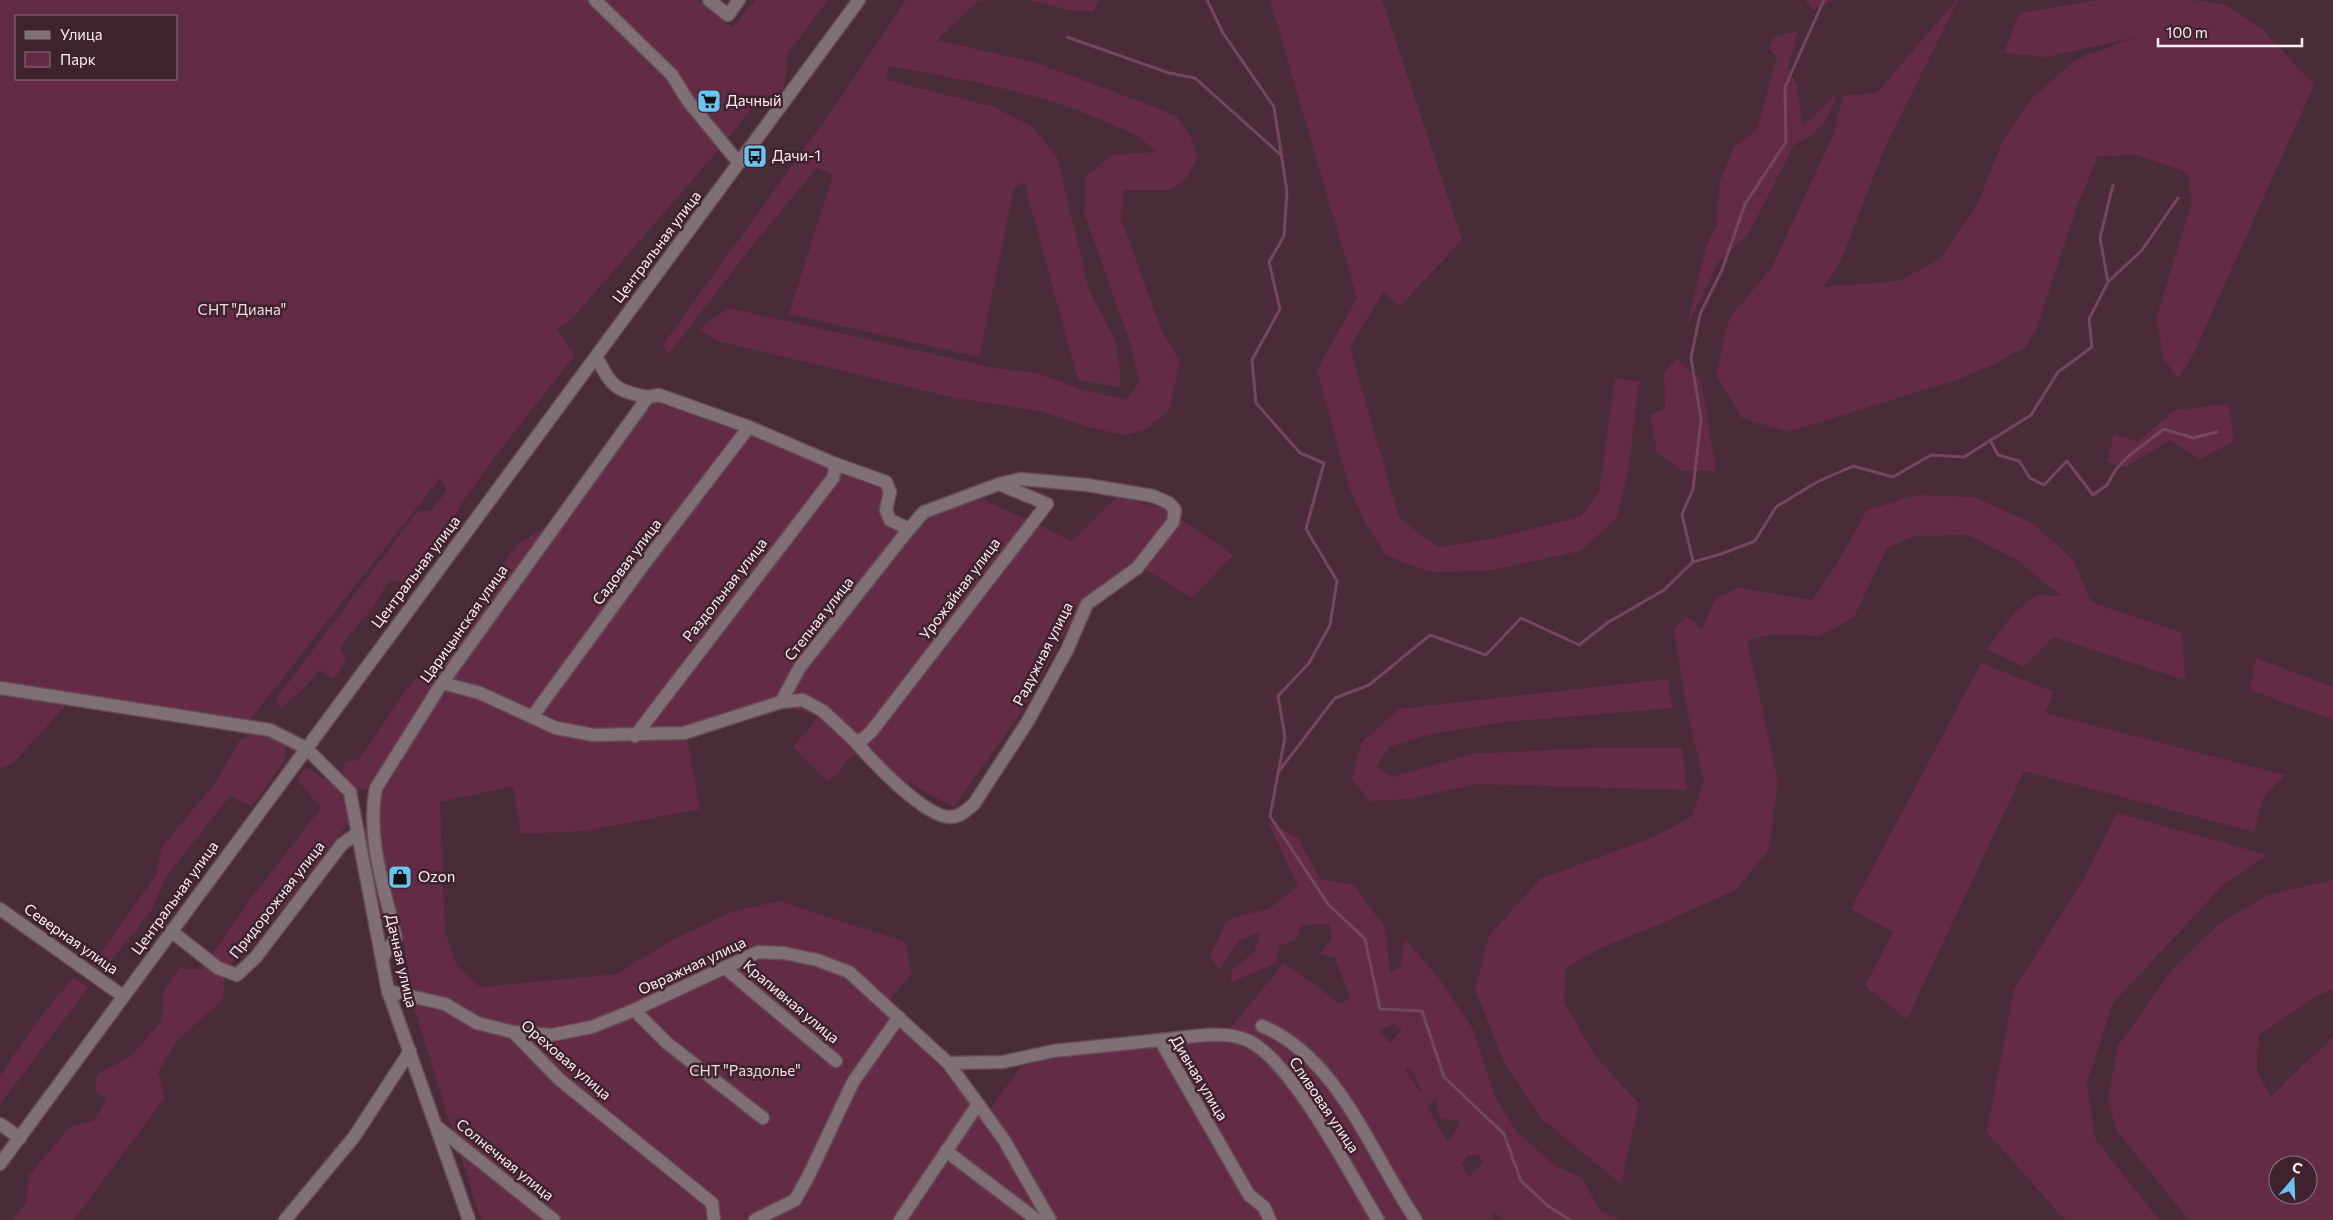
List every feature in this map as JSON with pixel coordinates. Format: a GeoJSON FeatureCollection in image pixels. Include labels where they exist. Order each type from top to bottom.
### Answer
{"type":"FeatureCollection","features":[{"type":"Feature","properties":{"kind":"street"},"geometry":{"type":"LineString","coordinates":[[595,0],[672,75],[688,101],[739,163]]}},
{"type":"Feature","properties":{"kind":"street"},"geometry":{"type":"LineString","coordinates":[[709,0],[728,15],[740,0]]}},
{"type":"Feature","properties":{"kind":"street","name":"Центральная улица"},"geometry":{"type":"LineString","coordinates":[[0,1164],[859,0]]}},
{"type":"Feature","properties":{"kind":"street"},"geometry":{"type":"LineString","coordinates":[[596,356],[607,379],[624,393],[648,397],[659,396],[749,427],[832,463],[886,482],[890,492],[886,510],[890,520],[909,529],[924,512],[1000,484]]}},
{"type":"Feature","properties":{"kind":"street","name":"Царицынская улица"},"geometry":{"type":"LineString","coordinates":[[382,958],[396,938],[375,841],[372,805],[376,788],[442,682],[648,397]]}},
{"type":"Feature","properties":{"kind":"street","name":"Садовая улица"},"geometry":{"type":"LineString","coordinates":[[532,717],[644,564],[749,427]]}},
{"type":"Feature","properties":{"kind":"street","name":"Раздольная улица"},"geometry":{"type":"LineString","coordinates":[[635,736],[833,478],[835,470],[832,463]]}},
{"type":"Feature","properties":{"kind":"street","name":"Радужная улица"},"geometry":{"type":"LineString","coordinates":[[854,740],[900,788],[938,815],[951,818],[963,813],[974,804],[1028,721],[1066,650],[1087,604],[1137,568],[1173,522],[1174,510],[1169,503],[1153,496],[1087,485],[1030,480],[1000,484]]}},
{"type":"Feature","properties":{"kind":"street","name":"Урожайная улица"},"geometry":{"type":"LineString","coordinates":[[854,740],[862,740],[872,732],[1047,504],[1000,484]]}},
{"type":"Feature","properties":{"kind":"street","name":"Степная улица"},"geometry":{"type":"LineString","coordinates":[[781,702],[800,668],[909,529]]}},
{"type":"Feature","properties":{"kind":"street"},"geometry":{"type":"LineString","coordinates":[[442,682],[480,693],[556,728],[594,736],[684,733],[781,702],[803,700],[823,710],[854,740]]}},
{"type":"Feature","properties":{"kind":"street","name":"Дачная улица"},"geometry":{"type":"LineString","coordinates":[[0,688],[270,730],[306,748],[350,792],[388,991],[469,1220]]}},
{"type":"Feature","properties":{"kind":"street","name":"Придорожная улица"},"geometry":{"type":"LineString","coordinates":[[171,932],[218,968],[237,976],[256,957],[342,844],[358,833]]}},
{"type":"Feature","properties":{"kind":"street","name":"Северная улица"},"geometry":{"type":"LineString","coordinates":[[0,908],[123,996]]}},
{"type":"Feature","properties":{"kind":"street","name":"Овражная улица"},"geometry":{"type":"LineString","coordinates":[[513,1032],[551,1035],[592,1027],[634,1010],[758,952],[784,953],[817,960],[849,972],[948,1063],[1004,1140],[1050,1220]]}},
{"type":"Feature","properties":{"kind":"street","name":"Крапивная улица"},"geometry":{"type":"LineString","coordinates":[[725,968],[836,1061]]}},
{"type":"Feature","properties":{"kind":"street","name":"Ореховая улица"},"geometry":{"type":"LineString","coordinates":[[388,991],[446,1004],[477,1023],[513,1032],[560,1080],[712,1202],[714,1220]]}},
{"type":"Feature","properties":{"kind":"street"},"geometry":{"type":"LineString","coordinates":[[634,1010],[667,1043],[763,1118]]}},
{"type":"Feature","properties":{"kind":"street"},"geometry":{"type":"LineString","coordinates":[[755,1220],[795,1200],[808,1177],[853,1082],[899,1017]]}},
{"type":"Feature","properties":{"kind":"street"},"geometry":{"type":"LineString","coordinates":[[1262,1026],[1276,1032],[1302,1051],[1330,1078],[1416,1220]]}},
{"type":"Feature","properties":{"kind":"street","name":"Сливовая улица"},"geometry":{"type":"LineString","coordinates":[[1160,1040],[1220,1036],[1247,1040],[1274,1061],[1319,1122],[1378,1220]]}},
{"type":"Feature","properties":{"kind":"street","name":"Дивная улица"},"geometry":{"type":"LineString","coordinates":[[948,1063],[1002,1062],[1052,1051],[1160,1040],[1249,1195],[1264,1207],[1270,1220]]}},
{"type":"Feature","properties":{"kind":"street"},"geometry":{"type":"LineString","coordinates":[[285,1220],[354,1136],[410,1051]]}},
{"type":"Feature","properties":{"kind":"street"},"geometry":{"type":"LineString","coordinates":[[900,1220],[978,1104]]}},
{"type":"Feature","properties":{"kind":"street"},"geometry":{"type":"LineString","coordinates":[[0,1124],[20,1138]]}},
{"type":"Feature","properties":{"kind":"street","name":"Солнечная улица"},"geometry":{"type":"LineString","coordinates":[[436,1126],[554,1220]]}},
{"type":"Feature","properties":{"kind":"street"},"geometry":{"type":"LineString","coordinates":[[946,1151],[1037,1220]]}},
{"type":"Feature","properties":{"kind":"green space","name":"СНТ \"Диана\""},"geometry":{"type":"Polygon","coordinates":[[[0,0],[698,0],[732,28],[755,0],[828,0],[788,53],[784,86],[761,110],[755,104],[727,140],[576,314],[557,330],[575,355],[504,445],[463,501],[444,535],[414,569],[409,583],[389,580],[373,607],[340,647],[346,661],[334,679],[320,670],[302,690],[280,709],[276,699],[417,512],[432,510],[447,490],[440,478],[241,731],[68,703],[12,764],[0,769],[0,0]]]}},
{"type":"Feature","properties":{"kind":"green space"},"geometry":{"type":"Polygon","coordinates":[[[906,0],[984,0],[976,2],[937,40],[1036,63],[1139,101],[1176,116],[1191,137],[1197,160],[1184,181],[1169,190],[1124,190],[1121,219],[1161,329],[1180,362],[1169,410],[1145,430],[1124,435],[1088,427],[1039,411],[955,398],[718,341],[699,329],[728,308],[995,368],[1036,373],[1083,390],[1127,400],[1139,382],[1132,348],[1084,213],[1086,177],[1111,155],[1156,152],[1142,140],[1128,132],[1072,108],[994,86],[889,66],[886,80],[994,107],[1033,127],[1057,157],[1089,290],[1117,344],[1121,387],[1078,380],[1024,182],[1014,188],[979,357],[789,314],[833,175],[817,168],[752,246],[669,354],[662,346],[835,106],[906,0]]]}},
{"type":"Feature","properties":{"kind":"green space"},"geometry":{"type":"Polygon","coordinates":[[[1029,0],[1100,0],[1093,11],[1073,11],[1029,0]]]}},
{"type":"Feature","properties":{"kind":"green space"},"geometry":{"type":"Polygon","coordinates":[[[1270,0],[1382,0],[1462,240],[1400,306],[1383,292],[1350,347],[1399,518],[1438,547],[1491,539],[1580,517],[1599,492],[1615,378],[1639,382],[1628,473],[1617,518],[1580,551],[1486,571],[1430,572],[1387,556],[1365,523],[1349,487],[1317,370],[1357,298],[1270,0]]]}},
{"type":"Feature","properties":{"kind":"green space"},"geometry":{"type":"Polygon","coordinates":[[[1805,0],[1834,0],[1813,10],[1805,0]]]}},
{"type":"Feature","properties":{"kind":"green space"},"geometry":{"type":"Polygon","coordinates":[[[1956,0],[1958,0],[1885,147],[1839,265],[1823,287],[1899,281],[1940,259],[1977,205],[2002,142],[2032,98],[2077,59],[2137,37],[2046,57],[2004,53],[2019,13],[2097,0],[2192,0],[2224,4],[2263,30],[2314,85],[2193,355],[2178,378],[2163,358],[2157,316],[2192,201],[2187,172],[2136,155],[2098,156],[2078,204],[2036,330],[2025,347],[1997,363],[1959,379],[1788,432],[1742,418],[1716,375],[1729,319],[1772,267],[1834,133],[1843,96],[1877,93],[1956,0]]]}},
{"type":"Feature","properties":{"kind":"green space"},"geometry":{"type":"Polygon","coordinates":[[[1798,31],[1788,68],[1797,85],[1802,127],[1836,94],[1830,110],[1822,124],[1810,136],[1795,143],[1748,235],[1719,261],[1686,329],[1706,246],[1716,227],[1720,181],[1734,147],[1757,130],[1777,57],[1769,48],[1774,37],[1798,31]]]}},
{"type":"Feature","properties":{"kind":"green space"},"geometry":{"type":"Polygon","coordinates":[[[1677,359],[1701,381],[1716,471],[1683,471],[1657,452],[1650,415],[1665,408],[1664,373],[1677,359]]]}},
{"type":"Feature","properties":{"kind":"green space","name":"СНТ \"Раздолье\""},"geometry":{"type":"Polygon","coordinates":[[[658,395],[887,488],[880,517],[912,532],[930,510],[976,496],[1072,541],[1117,497],[1166,509],[1233,555],[1192,598],[1135,563],[1093,593],[1074,617],[1024,708],[954,807],[899,778],[863,744],[829,782],[793,747],[819,716],[781,705],[687,739],[700,809],[584,831],[521,834],[513,786],[440,802],[445,932],[457,966],[480,987],[617,974],[672,940],[731,912],[779,901],[905,942],[912,974],[881,1009],[915,1041],[985,1116],[1021,1066],[1075,1053],[1223,1037],[1284,963],[1341,1004],[1350,998],[1335,958],[1320,954],[1332,939],[1329,924],[1301,925],[1296,940],[1280,946],[1275,964],[1231,982],[1232,969],[1254,953],[1260,932],[1239,941],[1219,970],[1210,956],[1226,923],[1234,917],[1269,909],[1298,886],[1268,822],[1298,838],[1320,879],[1354,885],[1385,928],[1390,973],[1400,967],[1405,939],[1438,977],[1473,1029],[1496,1099],[1517,1132],[1555,1166],[1582,1178],[1601,1212],[1623,1220],[1502,1220],[1495,1213],[1491,1214],[1494,1220],[481,1220],[412,1002],[403,936],[387,886],[378,800],[454,674],[545,546],[658,395]],[[1393,1024],[1380,1031],[1390,1043],[1402,1030],[1393,1024]],[[1410,1068],[1405,1069],[1420,1093],[1422,1092],[1410,1068]],[[1436,1098],[1427,1106],[1447,1141],[1451,1140],[1460,1121],[1440,1119],[1436,1098]],[[1469,1155],[1461,1164],[1469,1177],[1483,1163],[1478,1155],[1469,1155]]]}},
{"type":"Feature","properties":{"kind":"green space"},"geometry":{"type":"Polygon","coordinates":[[[2229,404],[2234,441],[2200,459],[2170,440],[2126,467],[2107,462],[2114,434],[2137,442],[2175,410],[2229,404]]]}},
{"type":"Feature","properties":{"kind":"green space"},"geometry":{"type":"Polygon","coordinates":[[[1917,495],[1974,497],[2034,524],[2074,561],[2091,602],[2182,633],[2185,680],[2053,637],[2024,667],[1986,649],[2015,612],[2037,595],[2061,596],[2017,560],[1968,535],[1914,536],[1887,548],[1854,617],[1820,636],[1775,634],[1747,640],[1778,781],[1769,849],[1737,889],[1665,922],[1598,949],[1566,968],[1564,1002],[1595,1056],[1639,1104],[1621,1184],[1542,1119],[1504,1062],[1475,989],[1489,936],[1540,879],[1654,837],[1692,816],[1704,782],[1686,706],[1674,629],[1687,616],[1702,629],[1716,598],[1738,588],[1812,600],[1837,564],[1867,510],[1917,495]]]}},
{"type":"Feature","properties":{"kind":"green space"},"geometry":{"type":"Polygon","coordinates":[[[543,528],[543,540],[370,790],[349,787],[342,769],[346,762],[359,760],[407,689],[450,639],[516,546],[543,528]]]}},
{"type":"Feature","properties":{"kind":"green space"},"geometry":{"type":"Polygon","coordinates":[[[2256,658],[2333,687],[2333,720],[2250,690],[2256,658]]]}},
{"type":"Feature","properties":{"kind":"green space"},"geometry":{"type":"Polygon","coordinates":[[[1981,663],[2054,692],[2045,713],[2285,775],[2264,796],[2254,832],[2024,771],[1907,1019],[1865,986],[1893,932],[1851,909],[1981,663]]]}},
{"type":"Feature","properties":{"kind":"green space"},"geometry":{"type":"Polygon","coordinates":[[[1668,679],[1672,708],[1503,722],[1429,734],[1389,747],[1376,767],[1393,777],[1471,754],[1592,748],[1682,748],[1687,790],[1477,784],[1408,799],[1369,801],[1352,778],[1362,742],[1399,709],[1668,679]]]}},
{"type":"Feature","properties":{"kind":"green space"},"geometry":{"type":"Polygon","coordinates":[[[259,730],[265,731],[285,746],[285,760],[252,806],[230,796],[165,878],[151,911],[104,969],[91,967],[156,875],[162,847],[215,783],[239,741],[259,730]]]}},
{"type":"Feature","properties":{"kind":"green space"},"geometry":{"type":"Polygon","coordinates":[[[306,767],[331,783],[341,794],[349,822],[278,914],[269,912],[225,973],[223,1000],[178,1039],[158,1072],[165,1097],[74,1220],[12,1220],[26,1203],[29,1175],[71,1126],[93,1121],[106,1100],[95,1090],[97,1074],[130,1057],[162,1021],[163,992],[179,968],[202,970],[252,897],[321,808],[297,779],[306,767]]]}},
{"type":"Feature","properties":{"kind":"green space"},"geometry":{"type":"Polygon","coordinates":[[[2117,813],[2267,855],[2224,884],[2113,1003],[2087,1083],[2095,1139],[2159,1220],[2065,1220],[1987,1132],[2014,989],[2083,880],[2117,813]]]}},
{"type":"Feature","properties":{"kind":"green space"},"geometry":{"type":"Polygon","coordinates":[[[2333,880],[2333,989],[2317,996],[2258,1036],[2257,1072],[2271,1096],[2333,1037],[2333,1220],[2189,1220],[2116,1130],[2108,1099],[2118,1046],[2172,970],[2220,923],[2268,895],[2333,880]]]}},
{"type":"Feature","properties":{"kind":"green space"},"geometry":{"type":"Polygon","coordinates":[[[74,977],[88,988],[0,1104],[0,1076],[37,1021],[74,977]]]}},
{"type":"Feature","properties":{"kind":"waterway"},"geometry":{"type":"LineString","coordinates":[[1207,0],[1223,33],[1274,107],[1287,192],[1284,236],[1269,262],[1280,309],[1252,360],[1256,403],[1300,453],[1324,463],[1306,529],[1337,581],[1330,625],[1309,663],[1278,696],[1285,737],[1270,816],[1328,904],[1365,939],[1380,1009],[1422,1011],[1444,1077],[1504,1134],[1521,1181],[1548,1206],[1570,1220]]}},
{"type":"Feature","properties":{"kind":"waterway"},"geometry":{"type":"LineString","coordinates":[[1279,771],[1335,698],[1369,685],[1430,635],[1486,655],[1521,618],[1579,645],[1607,623],[1664,590],[1693,562],[1682,514],[1693,489],[1701,419],[1691,358],[1700,314],[1722,270],[1745,204],[1786,142],[1785,87],[1824,0]]}},
{"type":"Feature","properties":{"kind":"waterway"},"geometry":{"type":"LineString","coordinates":[[1067,37],[1169,73],[1195,78],[1282,156]]}},
{"type":"Feature","properties":{"kind":"waterway"},"geometry":{"type":"LineString","coordinates":[[1693,562],[1755,541],[1776,507],[1817,482],[1853,466],[1893,477],[1931,455],[1964,457],[2031,415],[2058,372],[2092,347],[2089,319],[2108,282],[2100,238],[2113,185]]}},
{"type":"Feature","properties":{"kind":"waterway"},"geometry":{"type":"LineString","coordinates":[[2108,282],[2142,250],[2178,198]]}},
{"type":"Feature","properties":{"kind":"waterway"},"geometry":{"type":"LineString","coordinates":[[1990,440],[1998,455],[2019,461],[2030,478],[2044,485],[2067,461],[2093,495],[2107,485],[2116,469],[2131,454],[2164,429],[2193,438],[2217,432]]}},
{"type":"Feature","properties":{"kind":"place","name":"Дачный"},"geometry":{"type":"Point","coordinates":[709,101]}},
{"type":"Feature","properties":{"kind":"place","name":"Дачи-1"},"geometry":{"type":"Point","coordinates":[755,156]}},
{"type":"Feature","properties":{"kind":"place","name":"Ozon"},"geometry":{"type":"Point","coordinates":[400,877]}}]}
